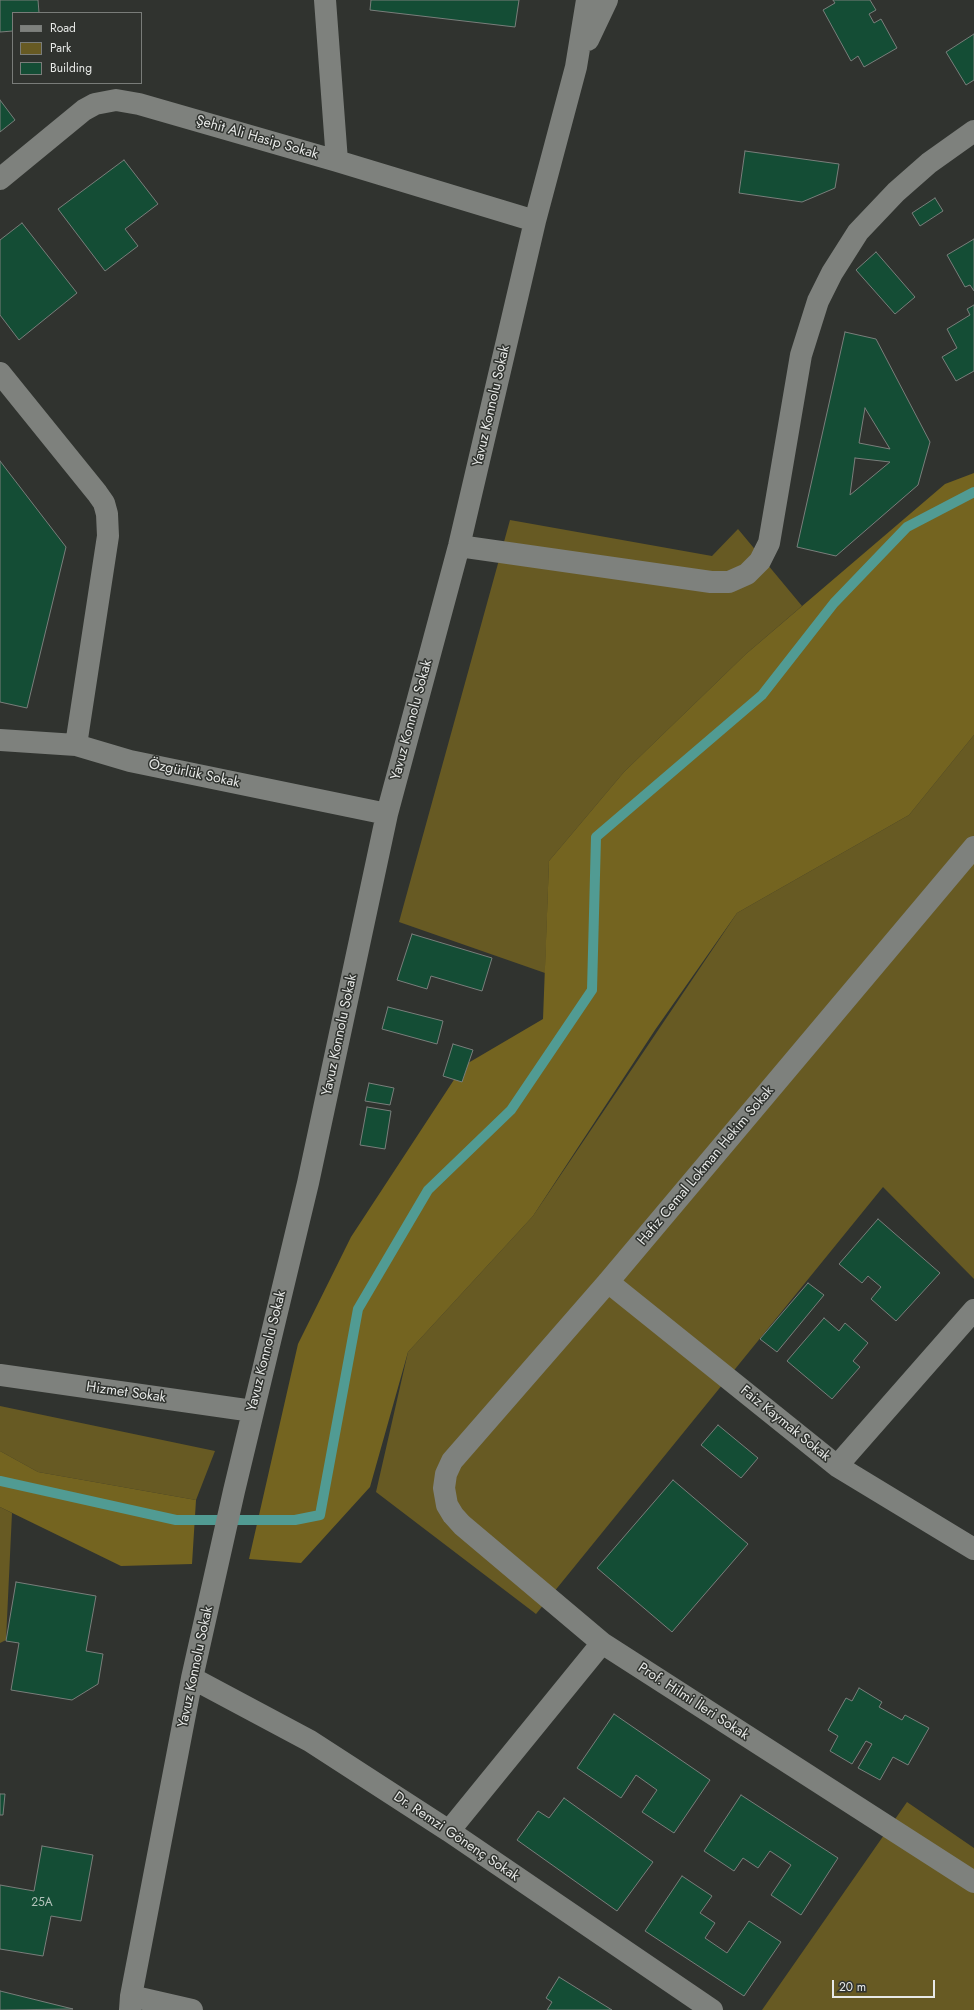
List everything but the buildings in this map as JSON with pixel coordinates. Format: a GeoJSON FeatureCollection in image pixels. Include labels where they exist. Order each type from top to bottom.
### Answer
{"type":"FeatureCollection","features":[{"type":"Feature","properties":{"kind":"street"},"geometry":{"type":"LineString","coordinates":[[325,0],[337,161]]}},
{"type":"Feature","properties":{"kind":"street","name":"Yavuz Konnolu Sokak"},"geometry":{"type":"LineString","coordinates":[[131,2003],[192,1678],[234,1491],[308,1183],[387,814],[459,546],[535,221],[576,67],[587,0]]}},
{"type":"Feature","properties":{"kind":"street","name":"Yavuz Konnolu Sokak"},"geometry":{"type":"LineString","coordinates":[[576,67],[606,0]]}},
{"type":"Feature","properties":{"kind":"street","name":"Şehit Ali Hasip Sokak"},"geometry":{"type":"LineString","coordinates":[[0,179],[84,110],[100,102],[116,100],[139,104],[337,161],[535,221]]}},
{"type":"Feature","properties":{"kind":"street"},"geometry":{"type":"LineString","coordinates":[[459,546],[711,582],[729,582],[747,574],[760,561],[769,544],[801,355],[818,301],[832,273],[858,232],[896,192],[929,163],[974,131]]}},
{"type":"Feature","properties":{"kind":"street"},"geometry":{"type":"LineString","coordinates":[[0,372],[104,503],[107,514],[108,536],[76,745]]}},
{"type":"Feature","properties":{"kind":"street","name":"Özgürlük Sokak"},"geometry":{"type":"LineString","coordinates":[[0,740],[76,745],[130,760],[387,814]]}},
{"type":"Feature","properties":{"kind":"street","name":"Hafiz Cemal Lokman Hekim Sokak"},"geometry":{"type":"LineString","coordinates":[[444,1488],[446,1474],[452,1461],[608,1282],[974,847]]}},
{"type":"Feature","properties":{"kind":"street","name":"Faiz Kaymak Sokak"},"geometry":{"type":"LineString","coordinates":[[608,1282],[837,1466],[974,1549]]}},
{"type":"Feature","properties":{"kind":"street"},"geometry":{"type":"LineString","coordinates":[[837,1466],[974,1310]]}},
{"type":"Feature","properties":{"kind":"street","name":"Hizmet Sokak"},"geometry":{"type":"LineString","coordinates":[[0,1375],[253,1410]]}},
{"type":"Feature","properties":{"kind":"street","name":"Prof. Hilmi İleri Sokak"},"geometry":{"type":"LineString","coordinates":[[444,1488],[447,1505],[462,1525],[602,1643],[974,1882]]}},
{"type":"Feature","properties":{"kind":"street"},"geometry":{"type":"LineString","coordinates":[[449,1831],[602,1643]]}},
{"type":"Feature","properties":{"kind":"street","name":"Dr. Remzi Gönenç Sokak"},"geometry":{"type":"LineString","coordinates":[[192,1678],[310,1741],[449,1831],[712,2010]]}},
{"type":"Feature","properties":{"kind":"street"},"geometry":{"type":"LineString","coordinates":[[131,2003],[192,2010]]}},
{"type":"Feature","properties":{"kind":"green space"},"geometry":{"type":"Polygon","coordinates":[[[510,520],[712,556],[738,529],[802,606],[746,654],[624,772],[549,861],[545,973],[399,922],[510,520]]]}},
{"type":"Feature","properties":{"kind":"green space"},"geometry":{"type":"Polygon","coordinates":[[[974,735],[974,1279],[883,1187],[536,1614],[376,1492],[408,1352],[533,1216],[737,913],[909,815],[974,735]]]}},
{"type":"Feature","properties":{"kind":"green space"},"geometry":{"type":"Polygon","coordinates":[[[0,1406],[215,1451],[196,1500],[38,1472],[0,1451],[0,1406]]]}},
{"type":"Feature","properties":{"kind":"green space"},"geometry":{"type":"Polygon","coordinates":[[[0,1507],[12,1513],[6,1640],[0,1643],[0,1507]]]}},
{"type":"Feature","properties":{"kind":"green space"},"geometry":{"type":"Polygon","coordinates":[[[907,1802],[974,1848],[974,2010],[762,2010],[907,1802]]]}},
{"type":"Feature","properties":{"kind":"shaded area"},"geometry":{"type":"Polygon","coordinates":[[[974,473],[974,735],[909,815],[737,913],[655,1030],[533,1216],[408,1352],[370,1487],[301,1563],[249,1559],[298,1344],[351,1237],[463,1066],[543,1019],[549,861],[624,772],[746,654],[945,484],[974,473]]]}},
{"type":"Feature","properties":{"kind":"shaded area"},"geometry":{"type":"Polygon","coordinates":[[[0,1451],[38,1472],[196,1500],[192,1564],[121,1566],[0,1507],[0,1451]]]}},
{"type":"Feature","properties":{"kind":"waterway"},"geometry":{"type":"LineString","coordinates":[[0,1481],[176,1520],[295,1520],[320,1515],[358,1309],[428,1190],[511,1110],[592,990],[596,837],[762,695],[834,603],[907,527],[974,492]]}}]}
